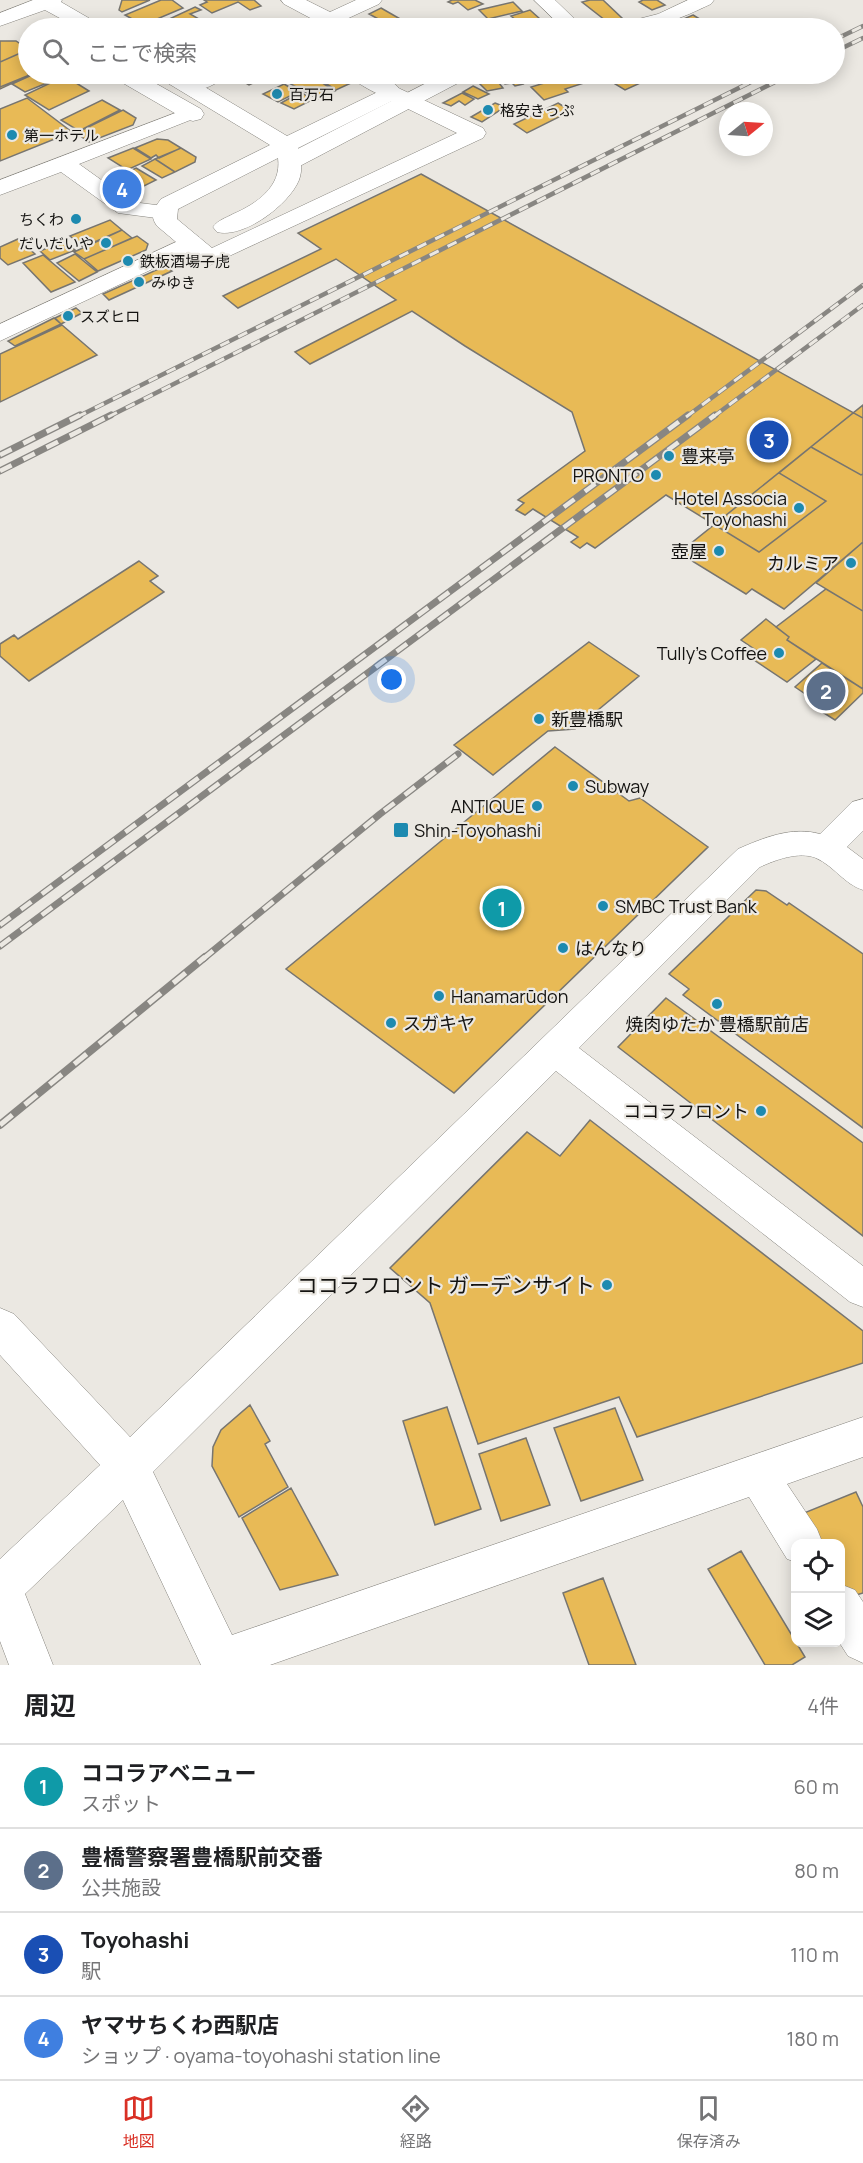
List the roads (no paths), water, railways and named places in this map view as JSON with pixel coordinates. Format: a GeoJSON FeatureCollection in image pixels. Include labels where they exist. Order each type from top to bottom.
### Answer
{"type":"FeatureCollection","features":[{"type":"Feature","properties":{"kind":"street"},"geometry":{"type":"LineString","coordinates":[[291,0],[314,18]]}},
{"type":"Feature","properties":{"kind":"street"},"geometry":{"type":"LineString","coordinates":[[334,18],[372,0]]}},
{"type":"Feature","properties":{"kind":"street"},"geometry":{"type":"LineString","coordinates":[[544,0],[563,18]]}},
{"type":"Feature","properties":{"kind":"street"},"geometry":{"type":"LineString","coordinates":[[665,18],[704,0]]}},
{"type":"Feature","properties":{"kind":"street"},"geometry":{"type":"LineString","coordinates":[[0,20],[47,1],[75,18]]}},
{"type":"Feature","properties":{"kind":"street"},"geometry":{"type":"LineString","coordinates":[[0,5],[31,18]]}},
{"type":"Feature","properties":{"kind":"street"},"geometry":{"type":"LineString","coordinates":[[141,84],[212,125]]}},
{"type":"Feature","properties":{"kind":"street"},"geometry":{"type":"LineString","coordinates":[[186,84],[288,162]]}},
{"type":"Feature","properties":{"kind":"street"},"geometry":{"type":"LineString","coordinates":[[190,86],[194,84]]}},
{"type":"Feature","properties":{"kind":"street"},"geometry":{"type":"LineString","coordinates":[[288,162],[255,162],[169,204],[164,212],[165,221],[210,258],[475,133],[377,84]]}},
{"type":"Feature","properties":{"kind":"street"},"geometry":{"type":"LineString","coordinates":[[243,144],[255,162],[271,169],[288,162],[401,96],[434,84]]}},
{"type":"Feature","properties":{"kind":"street"},"geometry":{"type":"LineString","coordinates":[[0,188],[191,113]]}},
{"type":"Feature","properties":{"kind":"street"},"geometry":{"type":"LineString","coordinates":[[0,333],[191,242],[260,212],[288,162]]}},
{"type":"Feature","properties":{"kind":"street"},"geometry":{"type":"LineString","coordinates":[[63,163],[126,208],[164,212]]}},
{"type":"Feature","properties":{"kind":"street"},"geometry":{"type":"LineString","coordinates":[[825,848],[863,811]]}},
{"type":"Feature","properties":{"kind":"street"},"geometry":{"type":"LineString","coordinates":[[31,1665],[0,1587],[203,1396],[749,858],[768,849],[795,844],[825,848],[863,877]]}},
{"type":"Feature","properties":{"kind":"street"},"geometry":{"type":"LineString","coordinates":[[554,1049],[863,1289]]}},
{"type":"Feature","properties":{"kind":"street"},"geometry":{"type":"LineString","coordinates":[[0,1327],[128,1466],[223,1663],[863,1437]]}},
{"type":"Feature","properties":{"kind":"street"},"geometry":{"type":"LineString","coordinates":[[758,1473],[799,1539]]}},
{"type":"Feature","properties":{"kind":"street"},"geometry":{"type":"LineString","coordinates":[[845,1613],[863,1641]]}},
{"type":"Feature","properties":{"kind":"railway"},"geometry":{"type":"LineString","coordinates":[[845,35],[863,26]]}},
{"type":"Feature","properties":{"kind":"railway"},"geometry":{"type":"LineString","coordinates":[[845,47],[863,38]]}},
{"type":"Feature","properties":{"kind":"railway"},"geometry":{"type":"LineString","coordinates":[[77,417],[747,84]]}},
{"type":"Feature","properties":{"kind":"railway"},"geometry":{"type":"LineString","coordinates":[[108,417],[771,84]]}},
{"type":"Feature","properties":{"kind":"railway"},"geometry":{"type":"LineString","coordinates":[[686,417],[863,285]]}},
{"type":"Feature","properties":{"kind":"railway"},"geometry":{"type":"LineString","coordinates":[[713,417],[863,305]]}},
{"type":"Feature","properties":{"kind":"railway"},"geometry":{"type":"LineString","coordinates":[[0,455],[80,415]]}},
{"type":"Feature","properties":{"kind":"railway"},"geometry":{"type":"LineString","coordinates":[[0,471],[111,415]]}},
{"type":"Feature","properties":{"kind":"railway"},"geometry":{"type":"LineString","coordinates":[[0,925],[688,415]]}},
{"type":"Feature","properties":{"kind":"railway"},"geometry":{"type":"LineString","coordinates":[[0,946],[715,415]]}},
{"type":"Feature","properties":{"kind":"railway"},"geometry":{"type":"LineString","coordinates":[[203,959],[380,814],[458,754]]}},
{"type":"Feature","properties":{"kind":"railway"},"geometry":{"type":"LineString","coordinates":[[0,1125],[205,957]]}},
{"type":"Feature","properties":{"kind":"place","name":"百万石"},"geometry":{"type":"Point","coordinates":[277,94]}},
{"type":"Feature","properties":{"kind":"place","name":"格安きっぷ"},"geometry":{"type":"Point","coordinates":[488,110]}},
{"type":"Feature","properties":{"kind":"place","name":"第一ホテル"},"geometry":{"type":"Point","coordinates":[12,135]}},
{"type":"Feature","properties":{"kind":"place","name":"ヤマサちくわ西駅店"},"geometry":{"type":"Point","coordinates":[122,189]}},
{"type":"Feature","properties":{"kind":"place","name":"ちくわ"},"geometry":{"type":"Point","coordinates":[76,219]}},
{"type":"Feature","properties":{"kind":"place","name":"だいだいや"},"geometry":{"type":"Point","coordinates":[106,243]}},
{"type":"Feature","properties":{"kind":"place","name":"鉄板酒場子虎"},"geometry":{"type":"Point","coordinates":[128,261]}},
{"type":"Feature","properties":{"kind":"place","name":"みゆき"},"geometry":{"type":"Point","coordinates":[139,282]}},
{"type":"Feature","properties":{"kind":"place","name":"スズヒロ"},"geometry":{"type":"Point","coordinates":[68,316]}},
{"type":"Feature","properties":{"kind":"place","name":"Toyohashi"},"geometry":{"type":"Point","coordinates":[769,440]}},
{"type":"Feature","properties":{"kind":"place","name":"豊来亭"},"geometry":{"type":"Point","coordinates":[669,456]}},
{"type":"Feature","properties":{"kind":"place","name":"PRONTO"},"geometry":{"type":"Point","coordinates":[656,475]}},
{"type":"Feature","properties":{"kind":"place","name":"Hotel Associa Toyohashi"},"geometry":{"type":"Point","coordinates":[799,508]}},
{"type":"Feature","properties":{"kind":"place","name":"壺屋"},"geometry":{"type":"Point","coordinates":[719,551]}},
{"type":"Feature","properties":{"kind":"place","name":"カルミア"},"geometry":{"type":"Point","coordinates":[851,563]}},
{"type":"Feature","properties":{"kind":"place","name":"Tully's Coffee"},"geometry":{"type":"Point","coordinates":[779,653]}},
{"type":"Feature","properties":{"kind":"place","name":"豊橋警察署豊橋駅前交番"},"geometry":{"type":"Point","coordinates":[826,691]}},
{"type":"Feature","properties":{"kind":"place","name":"新豊橋駅"},"geometry":{"type":"Point","coordinates":[539,719]}},
{"type":"Feature","properties":{"kind":"place","name":"Subway"},"geometry":{"type":"Point","coordinates":[573,786]}},
{"type":"Feature","properties":{"kind":"place","name":"ANTIQUE"},"geometry":{"type":"Point","coordinates":[537,806]}},
{"type":"Feature","properties":{"kind":"place","name":"Shin-Toyohashi"},"geometry":{"type":"Point","coordinates":[401,830]}},
{"type":"Feature","properties":{"kind":"place","name":"SMBC Trust Bank"},"geometry":{"type":"Point","coordinates":[603,906]}},
{"type":"Feature","properties":{"kind":"place","name":"ココラアベニュー"},"geometry":{"type":"Point","coordinates":[502,908]}},
{"type":"Feature","properties":{"kind":"place","name":"はんなり"},"geometry":{"type":"Point","coordinates":[563,948]}},
{"type":"Feature","properties":{"kind":"place","name":"Hanamarūdon"},"geometry":{"type":"Point","coordinates":[439,996]}},
{"type":"Feature","properties":{"kind":"place","name":"焼肉ゆたか 豊橋駅前店"},"geometry":{"type":"Point","coordinates":[717,1004]}},
{"type":"Feature","properties":{"kind":"place","name":"スガキヤ"},"geometry":{"type":"Point","coordinates":[391,1023]}},
{"type":"Feature","properties":{"kind":"place","name":"ココラフロント"},"geometry":{"type":"Point","coordinates":[761,1111]}},
{"type":"Feature","properties":{"kind":"place","name":"ココラフロント ガーデンサイト"},"geometry":{"type":"Point","coordinates":[607,1285]}}]}
